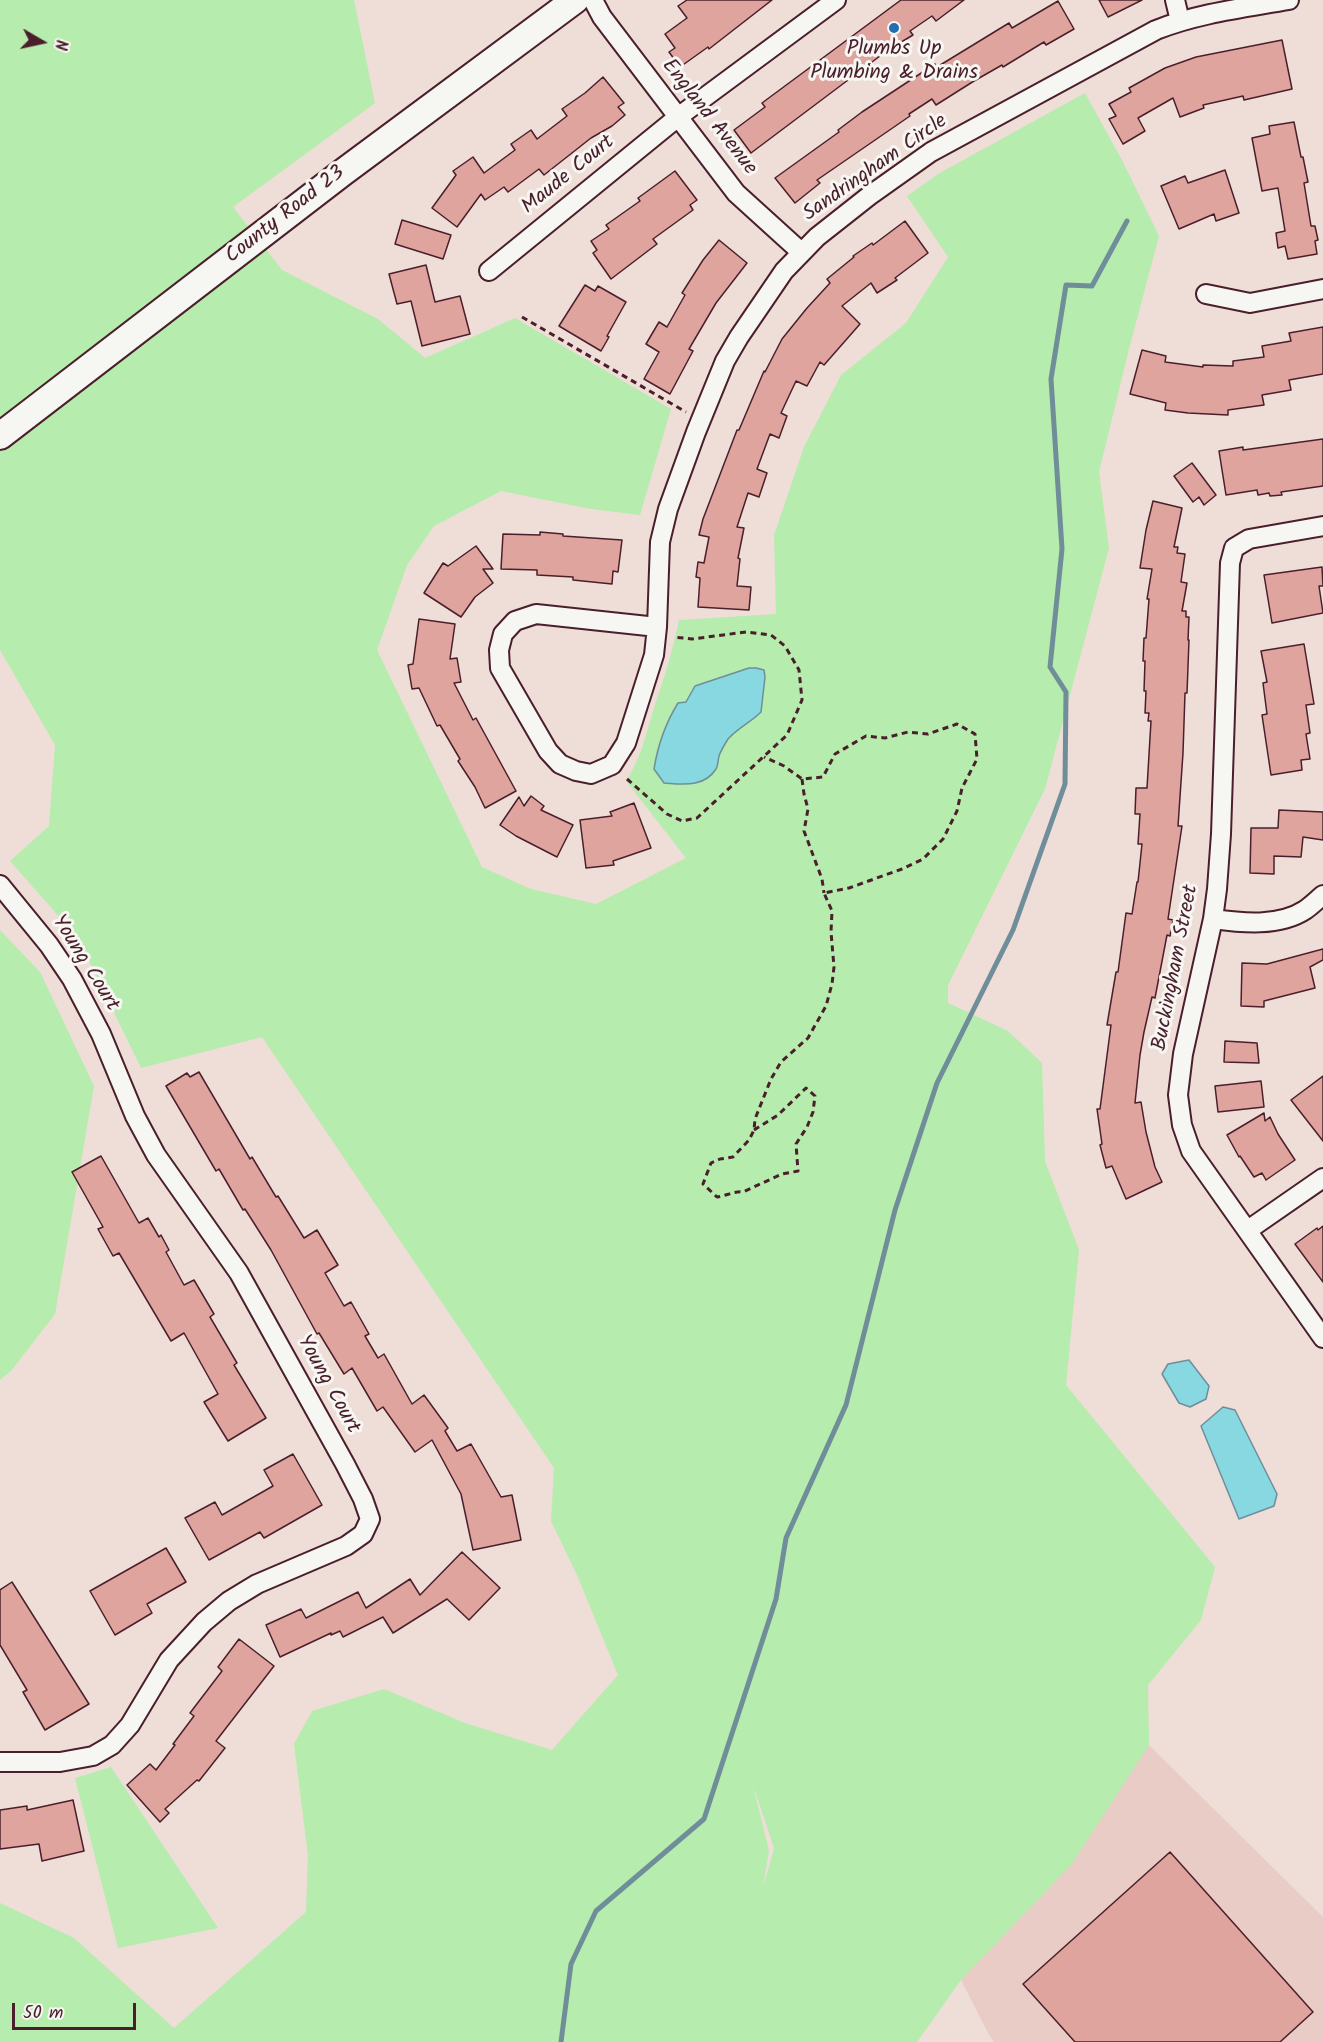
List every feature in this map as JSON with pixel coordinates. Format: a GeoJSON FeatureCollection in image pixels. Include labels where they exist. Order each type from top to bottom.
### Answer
{"type":"FeatureCollection","features":[{"type":"Feature","properties":{"kind":"main road","name":"County Road 23"},"geometry":{"type":"LineString","coordinates":[[0,436],[342,173],[575,0]]}},
{"type":"Feature","properties":{"kind":"street","name":"England Avenue"},"geometry":{"type":"LineString","coordinates":[[593,0],[602,17],[736,193],[801,252]]}},
{"type":"Feature","properties":{"kind":"street","name":"Maude Court"},"geometry":{"type":"LineString","coordinates":[[489,271],[678,117],[836,0]]}},
{"type":"Feature","properties":{"kind":"street"},"geometry":{"type":"LineString","coordinates":[[1175,0],[1180,21]]}},
{"type":"Feature","properties":{"kind":"street","name":"Sandringham Circle"},"geometry":{"type":"LineString","coordinates":[[657,627],[536,614],[515,621],[503,634],[499,650],[500,668],[548,751],[560,764],[591,774],[612,765],[626,744],[654,655],[657,627],[660,542],[668,509],[725,361],[784,271],[801,252],[869,196],[932,152],[1156,30],[1205,14],[1289,0]]}},
{"type":"Feature","properties":{"kind":"street"},"geometry":{"type":"LineString","coordinates":[[1206,294],[1250,303],[1323,289]]}},
{"type":"Feature","properties":{"kind":"street","name":"Buckingham Street"},"geometry":{"type":"LineString","coordinates":[[1323,526],[1249,539],[1234,548],[1230,563],[1221,834],[1213,919],[1189,1022],[1178,1095],[1182,1125],[1191,1151],[1323,1338]]}},
{"type":"Feature","properties":{"kind":"street","name":"Young Court"},"geometry":{"type":"LineString","coordinates":[[0,885],[49,945],[72,979],[101,1034],[135,1116],[156,1155],[239,1273],[345,1464],[363,1499],[370,1519],[363,1534],[346,1546],[257,1584],[229,1601],[204,1622],[169,1660],[130,1725],[112,1745],[93,1756],[60,1762],[3,1757]]}},
{"type":"Feature","properties":{"kind":"street"},"geometry":{"type":"LineString","coordinates":[[1213,919],[1234,922],[1284,919],[1305,910],[1323,895]]}},
{"type":"Feature","properties":{"kind":"street"},"geometry":{"type":"LineString","coordinates":[[1248,1230],[1323,1178]]}},
{"type":"Feature","properties":{"kind":"path"},"geometry":{"type":"LineString","coordinates":[[522,317],[701,419]]}},
{"type":"Feature","properties":{"kind":"path"},"geometry":{"type":"LineString","coordinates":[[627,779],[667,814],[682,821],[697,818],[787,735],[802,700],[799,670],[785,646],[771,635],[746,632],[692,639],[673,637]]}},
{"type":"Feature","properties":{"kind":"path"},"geometry":{"type":"LineString","coordinates":[[764,757],[784,766],[802,779],[823,777],[835,754],[866,736],[885,738],[908,732],[928,734],[957,724],[975,734],[977,759],[962,788],[957,811],[943,838],[923,858],[902,869],[849,888],[824,893]]}},
{"type":"Feature","properties":{"kind":"path"},"geometry":{"type":"LineString","coordinates":[[754,1130],[778,1114],[806,1089],[815,1096],[813,1112],[796,1144],[798,1171],[782,1174],[743,1192],[736,1191],[724,1197],[717,1197],[703,1184],[711,1163],[734,1156],[748,1140],[754,1130],[755,1119],[771,1079],[781,1062],[808,1038],[826,1006],[832,984],[834,967],[831,911],[804,831],[808,809],[802,779]]}},
{"type":"Feature","properties":{"kind":"shaded area"},"geometry":{"type":"Polygon","coordinates":[[[1149,1745],[1323,1917],[1323,2042],[994,2042],[988,2033],[961,1980],[1149,1745]]]}},
{"type":"Feature","properties":{"kind":"green space"},"geometry":{"type":"Polygon","coordinates":[[[0,0],[354,0],[375,103],[233,207],[282,270],[378,319],[425,358],[515,318],[671,409],[640,515],[591,509],[501,491],[434,526],[407,565],[377,650],[482,867],[531,889],[596,904],[686,858],[626,781],[642,747],[679,620],[776,614],[774,535],[804,447],[841,375],[906,323],[948,257],[907,196],[938,174],[1085,93],[1123,162],[1159,236],[1099,472],[1109,548],[1045,789],[948,985],[948,1003],[1008,1031],[1042,1063],[1045,1161],[1079,1250],[1066,1385],[1215,1567],[1201,1620],[1148,1685],[1149,1745],[1071,1865],[961,1980],[917,2042],[0,2042],[0,1903],[74,1938],[174,2028],[306,1912],[308,1856],[294,1744],[312,1711],[384,1689],[465,1723],[552,1750],[618,1675],[577,1575],[551,1521],[554,1468],[262,1037],[141,1068],[78,938],[10,861],[49,826],[55,745],[0,650],[0,0]],[[764,670],[695,686],[686,702],[678,703],[664,783],[699,782],[711,775],[717,768],[720,754],[728,739],[761,712],[764,670]],[[753,1785],[769,1851],[763,1888],[774,1848],[753,1785]]]}},
{"type":"Feature","properties":{"kind":"green space"},"geometry":{"type":"Polygon","coordinates":[[[0,930],[40,972],[94,1086],[55,1314],[11,1371],[0,1380],[0,930]]]}},
{"type":"Feature","properties":{"kind":"green space"},"geometry":{"type":"Polygon","coordinates":[[[111,1767],[218,1928],[118,1948],[75,1778],[111,1767]]]}},
{"type":"Feature","properties":{"kind":"water"},"geometry":{"type":"Polygon","coordinates":[[[749,668],[764,670],[761,712],[728,739],[720,754],[716,769],[711,775],[699,782],[664,783],[654,769],[663,734],[678,703],[686,702],[695,686],[749,668]]]}},
{"type":"Feature","properties":{"kind":"water"},"geometry":{"type":"Polygon","coordinates":[[[1189,1360],[1209,1386],[1206,1399],[1190,1407],[1179,1403],[1162,1374],[1168,1364],[1189,1360]]]}},
{"type":"Feature","properties":{"kind":"water"},"geometry":{"type":"Polygon","coordinates":[[[1223,1407],[1235,1410],[1277,1494],[1274,1506],[1239,1519],[1201,1426],[1223,1407]]]}},
{"type":"Feature","properties":{"kind":"building"},"geometry":{"type":"Polygon","coordinates":[[[687,0],[772,0],[709,49],[708,47],[680,67],[669,52],[675,48],[665,34],[687,18],[678,6],[687,0]]]}},
{"type":"Feature","properties":{"kind":"building"},"geometry":{"type":"Polygon","coordinates":[[[901,0],[964,0],[936,21],[932,16],[910,31],[913,35],[888,50],[751,153],[734,130],[765,107],[762,103],[901,0]]]}},
{"type":"Feature","properties":{"kind":"building"},"geometry":{"type":"Polygon","coordinates":[[[1099,0],[1142,0],[1108,17],[1099,0]]]}},
{"type":"Feature","properties":{"kind":"building"},"geometry":{"type":"Polygon","coordinates":[[[1058,1],[1074,29],[1046,45],[1044,42],[1003,67],[1002,65],[936,105],[932,99],[817,180],[820,183],[795,203],[775,178],[839,132],[838,130],[862,112],[935,64],[937,67],[1009,23],[1012,28],[1058,1]]]}},
{"type":"Feature","properties":{"kind":"building"},"geometry":{"type":"Polygon","coordinates":[[[1282,40],[1292,89],[1244,100],[1243,96],[1203,105],[1204,108],[1180,117],[1173,98],[1138,118],[1145,131],[1123,144],[1109,119],[1116,116],[1109,104],[1131,92],[1129,88],[1165,68],[1196,57],[1282,40]]]}},
{"type":"Feature","properties":{"kind":"building"},"geometry":{"type":"Polygon","coordinates":[[[603,77],[624,103],[618,107],[625,115],[612,126],[591,138],[544,175],[539,169],[508,192],[504,187],[485,200],[481,194],[457,227],[432,208],[456,175],[453,171],[473,157],[484,173],[515,150],[511,144],[531,130],[537,139],[567,116],[562,109],[603,77]]]}},
{"type":"Feature","properties":{"kind":"building"},"geometry":{"type":"Polygon","coordinates":[[[1294,122],[1308,182],[1304,183],[1311,226],[1315,226],[1318,240],[1315,241],[1317,254],[1288,259],[1285,246],[1278,248],[1276,233],[1285,231],[1278,188],[1262,191],[1252,138],[1270,134],[1269,126],[1294,122]]]}},
{"type":"Feature","properties":{"kind":"building"},"geometry":{"type":"Polygon","coordinates":[[[1225,170],[1239,213],[1216,221],[1214,214],[1179,229],[1161,186],[1185,176],[1188,183],[1225,170]]]}},
{"type":"Feature","properties":{"kind":"building"},"geometry":{"type":"Polygon","coordinates":[[[675,171],[697,200],[690,205],[693,210],[653,239],[657,244],[611,279],[593,253],[597,250],[591,241],[609,229],[606,225],[640,201],[638,198],[675,171]]]}},
{"type":"Feature","properties":{"kind":"building"},"geometry":{"type":"Polygon","coordinates":[[[402,220],[451,235],[443,259],[395,244],[402,220]]]}},
{"type":"Feature","properties":{"kind":"building"},"geometry":{"type":"Polygon","coordinates":[[[905,221],[928,253],[895,278],[897,280],[877,293],[871,283],[842,306],[860,324],[824,365],[820,362],[807,386],[796,381],[781,413],[787,416],[779,438],[770,434],[757,469],[767,473],[759,497],[748,493],[737,527],[744,528],[738,558],[740,559],[737,586],[751,587],[749,610],[698,607],[700,578],[696,577],[698,562],[704,563],[709,537],[699,535],[703,519],[737,430],[739,430],[764,371],[782,339],[830,283],[827,279],[853,256],[872,243],[873,245],[905,221]]]}},
{"type":"Feature","properties":{"kind":"building"},"geometry":{"type":"Polygon","coordinates":[[[719,240],[747,263],[716,303],[689,349],[693,351],[670,394],[644,379],[659,352],[646,344],[659,322],[667,327],[685,295],[682,293],[719,240]]]}},
{"type":"Feature","properties":{"kind":"building"},"geometry":{"type":"Polygon","coordinates":[[[426,265],[435,302],[460,296],[470,334],[422,346],[411,301],[397,304],[389,274],[426,265]]]}},
{"type":"Feature","properties":{"kind":"building"},"geometry":{"type":"Polygon","coordinates":[[[585,285],[595,291],[598,286],[626,302],[601,351],[559,326],[585,285]]]}},
{"type":"Feature","properties":{"kind":"building"},"geometry":{"type":"Polygon","coordinates":[[[1323,327],[1323,374],[1289,380],[1291,390],[1262,395],[1264,405],[1228,410],[1228,415],[1188,413],[1165,410],[1166,403],[1130,394],[1142,350],[1166,356],[1165,362],[1203,367],[1203,365],[1233,366],[1233,361],[1264,357],[1262,346],[1291,341],[1289,333],[1323,327]]]}},
{"type":"Feature","properties":{"kind":"building"},"geometry":{"type":"Polygon","coordinates":[[[1323,439],[1323,486],[1281,492],[1282,495],[1270,496],[1269,493],[1258,495],[1257,490],[1226,495],[1219,451],[1323,439]]]}},
{"type":"Feature","properties":{"kind":"building"},"geometry":{"type":"Polygon","coordinates":[[[1192,463],[1216,495],[1204,505],[1199,497],[1193,502],[1174,476],[1192,463]]]}},
{"type":"Feature","properties":{"kind":"building"},"geometry":{"type":"Polygon","coordinates":[[[1153,501],[1182,508],[1174,547],[1178,547],[1177,553],[1185,554],[1181,582],[1187,583],[1182,611],[1186,611],[1186,617],[1189,617],[1187,693],[1185,693],[1178,826],[1182,826],[1168,919],[1173,920],[1170,936],[1167,935],[1155,998],[1152,997],[1144,1032],[1135,1103],[1141,1102],[1155,1167],[1162,1182],[1126,1199],[1112,1166],[1106,1168],[1100,1145],[1102,1144],[1097,1109],[1100,1109],[1111,1025],[1107,1025],[1116,972],[1118,972],[1126,913],[1132,914],[1142,844],[1138,844],[1140,814],[1135,814],[1136,788],[1147,788],[1151,721],[1148,721],[1149,713],[1145,713],[1145,661],[1143,661],[1149,599],[1147,599],[1152,569],[1140,568],[1153,501]]]}},
{"type":"Feature","properties":{"kind":"building"},"geometry":{"type":"Polygon","coordinates":[[[540,532],[622,540],[618,572],[613,571],[612,584],[573,580],[573,577],[537,575],[537,570],[501,569],[503,534],[540,535],[540,532]]]}},
{"type":"Feature","properties":{"kind":"building"},"geometry":{"type":"Polygon","coordinates":[[[476,546],[493,569],[483,569],[493,583],[475,597],[461,617],[424,593],[443,563],[448,566],[476,546]]]}},
{"type":"Feature","properties":{"kind":"building"},"geometry":{"type":"Polygon","coordinates":[[[1322,567],[1323,586],[1319,586],[1323,613],[1272,623],[1264,575],[1322,567]]]}},
{"type":"Feature","properties":{"kind":"building"},"geometry":{"type":"Polygon","coordinates":[[[419,619],[455,624],[450,659],[457,658],[461,682],[454,683],[473,720],[476,718],[516,791],[485,808],[458,761],[460,759],[440,725],[437,726],[419,688],[412,689],[408,665],[413,664],[419,619]]]}},
{"type":"Feature","properties":{"kind":"building"},"geometry":{"type":"Polygon","coordinates":[[[1304,644],[1314,704],[1306,705],[1310,733],[1306,734],[1310,759],[1301,760],[1302,770],[1271,775],[1262,715],[1267,714],[1263,683],[1267,682],[1261,651],[1304,644]]]}},
{"type":"Feature","properties":{"kind":"building"},"geometry":{"type":"Polygon","coordinates":[[[531,796],[544,806],[541,810],[573,825],[557,857],[500,825],[519,797],[524,806],[531,796]]]}},
{"type":"Feature","properties":{"kind":"building"},"geometry":{"type":"Polygon","coordinates":[[[634,803],[651,848],[613,861],[614,865],[586,868],[580,820],[612,816],[610,812],[634,803]]]}},
{"type":"Feature","properties":{"kind":"building"},"geometry":{"type":"Polygon","coordinates":[[[1279,810],[1323,812],[1323,840],[1303,837],[1301,857],[1274,856],[1274,874],[1250,873],[1251,828],[1278,828],[1279,810]]]}},
{"type":"Feature","properties":{"kind":"building"},"geometry":{"type":"Polygon","coordinates":[[[1323,949],[1323,960],[1310,967],[1315,988],[1264,1001],[1264,1007],[1241,1006],[1242,963],[1267,964],[1323,949]]]}},
{"type":"Feature","properties":{"kind":"building"},"geometry":{"type":"Polygon","coordinates":[[[1225,1041],[1257,1043],[1259,1063],[1224,1062],[1225,1041]]]}},
{"type":"Feature","properties":{"kind":"building"},"geometry":{"type":"Polygon","coordinates":[[[199,1072],[250,1159],[252,1157],[304,1238],[317,1230],[338,1265],[325,1273],[344,1306],[351,1302],[369,1334],[365,1336],[378,1358],[384,1354],[412,1404],[424,1395],[448,1428],[445,1431],[457,1451],[471,1444],[501,1497],[512,1495],[521,1540],[473,1550],[461,1494],[432,1440],[415,1452],[383,1407],[377,1411],[352,1368],[344,1374],[319,1333],[317,1334],[271,1250],[245,1209],[243,1210],[219,1169],[216,1171],[166,1086],[187,1073],[190,1077],[199,1072]]]}},
{"type":"Feature","properties":{"kind":"building"},"geometry":{"type":"Polygon","coordinates":[[[1323,1076],[1323,1141],[1291,1100],[1323,1076]]]}},
{"type":"Feature","properties":{"kind":"building"},"geometry":{"type":"Polygon","coordinates":[[[1261,1081],[1264,1107],[1218,1112],[1215,1086],[1261,1081]]]}},
{"type":"Feature","properties":{"kind":"building"},"geometry":{"type":"Polygon","coordinates":[[[1264,1113],[1265,1121],[1270,1117],[1295,1160],[1266,1180],[1262,1173],[1254,1177],[1239,1157],[1227,1135],[1264,1113]]]}},
{"type":"Feature","properties":{"kind":"building"},"geometry":{"type":"Polygon","coordinates":[[[101,1156],[139,1223],[148,1218],[159,1237],[161,1235],[169,1250],[166,1252],[184,1285],[194,1280],[214,1314],[210,1317],[237,1363],[234,1365],[266,1418],[228,1441],[204,1402],[218,1394],[184,1333],[171,1341],[119,1253],[113,1256],[98,1229],[103,1227],[72,1172],[101,1156]]]}},
{"type":"Feature","properties":{"kind":"building"},"geometry":{"type":"Polygon","coordinates":[[[1323,1226],[1323,1282],[1295,1244],[1323,1226]]]}},
{"type":"Feature","properties":{"kind":"building"},"geometry":{"type":"Polygon","coordinates":[[[293,1454],[322,1505],[264,1538],[260,1532],[209,1560],[185,1518],[215,1502],[222,1515],[273,1486],[264,1470],[293,1454]]]}},
{"type":"Feature","properties":{"kind":"building"},"geometry":{"type":"Polygon","coordinates":[[[166,1548],[186,1582],[147,1604],[152,1613],[115,1635],[90,1591],[166,1548]]]}},
{"type":"Feature","properties":{"kind":"building"},"geometry":{"type":"Polygon","coordinates":[[[462,1552],[500,1588],[469,1620],[447,1599],[393,1633],[383,1617],[343,1637],[340,1631],[331,1635],[331,1633],[280,1657],[266,1625],[301,1609],[306,1618],[358,1592],[366,1608],[410,1579],[420,1595],[462,1552]]]}},
{"type":"Feature","properties":{"kind":"building"},"geometry":{"type":"Polygon","coordinates":[[[12,1582],[89,1704],[45,1730],[23,1692],[27,1690],[0,1645],[0,1590],[12,1582]]]}},
{"type":"Feature","properties":{"kind":"building"},"geometry":{"type":"Polygon","coordinates":[[[239,1639],[274,1666],[216,1741],[225,1748],[199,1781],[197,1780],[165,1809],[169,1813],[160,1822],[127,1785],[150,1764],[156,1770],[194,1716],[190,1713],[222,1671],[218,1667],[239,1639]]]}},
{"type":"Feature","properties":{"kind":"building"},"geometry":{"type":"Polygon","coordinates":[[[73,1800],[84,1851],[42,1861],[39,1844],[0,1849],[0,1810],[27,1806],[27,1810],[73,1800]]]}},
{"type":"Feature","properties":{"kind":"building"},"geometry":{"type":"Polygon","coordinates":[[[1170,1852],[1313,2012],[1280,2042],[1075,2042],[1023,1984],[1170,1852]]]}},
{"type":"Feature","properties":{"kind":"waterway"},"geometry":{"type":"LineString","coordinates":[[561,2042],[571,1964],[596,1911],[704,1819],[776,1599],[786,1538],[846,1405],[895,1210],[937,1083],[1013,930],[1065,784],[1066,692],[1050,667],[1062,549],[1051,379],[1066,285],[1092,286],[1127,221]]}},
{"type":"Feature","properties":{"kind":"place","name":"Plumbs Up Plumbing & Drains"},"geometry":{"type":"Point","coordinates":[894,28]}}]}
